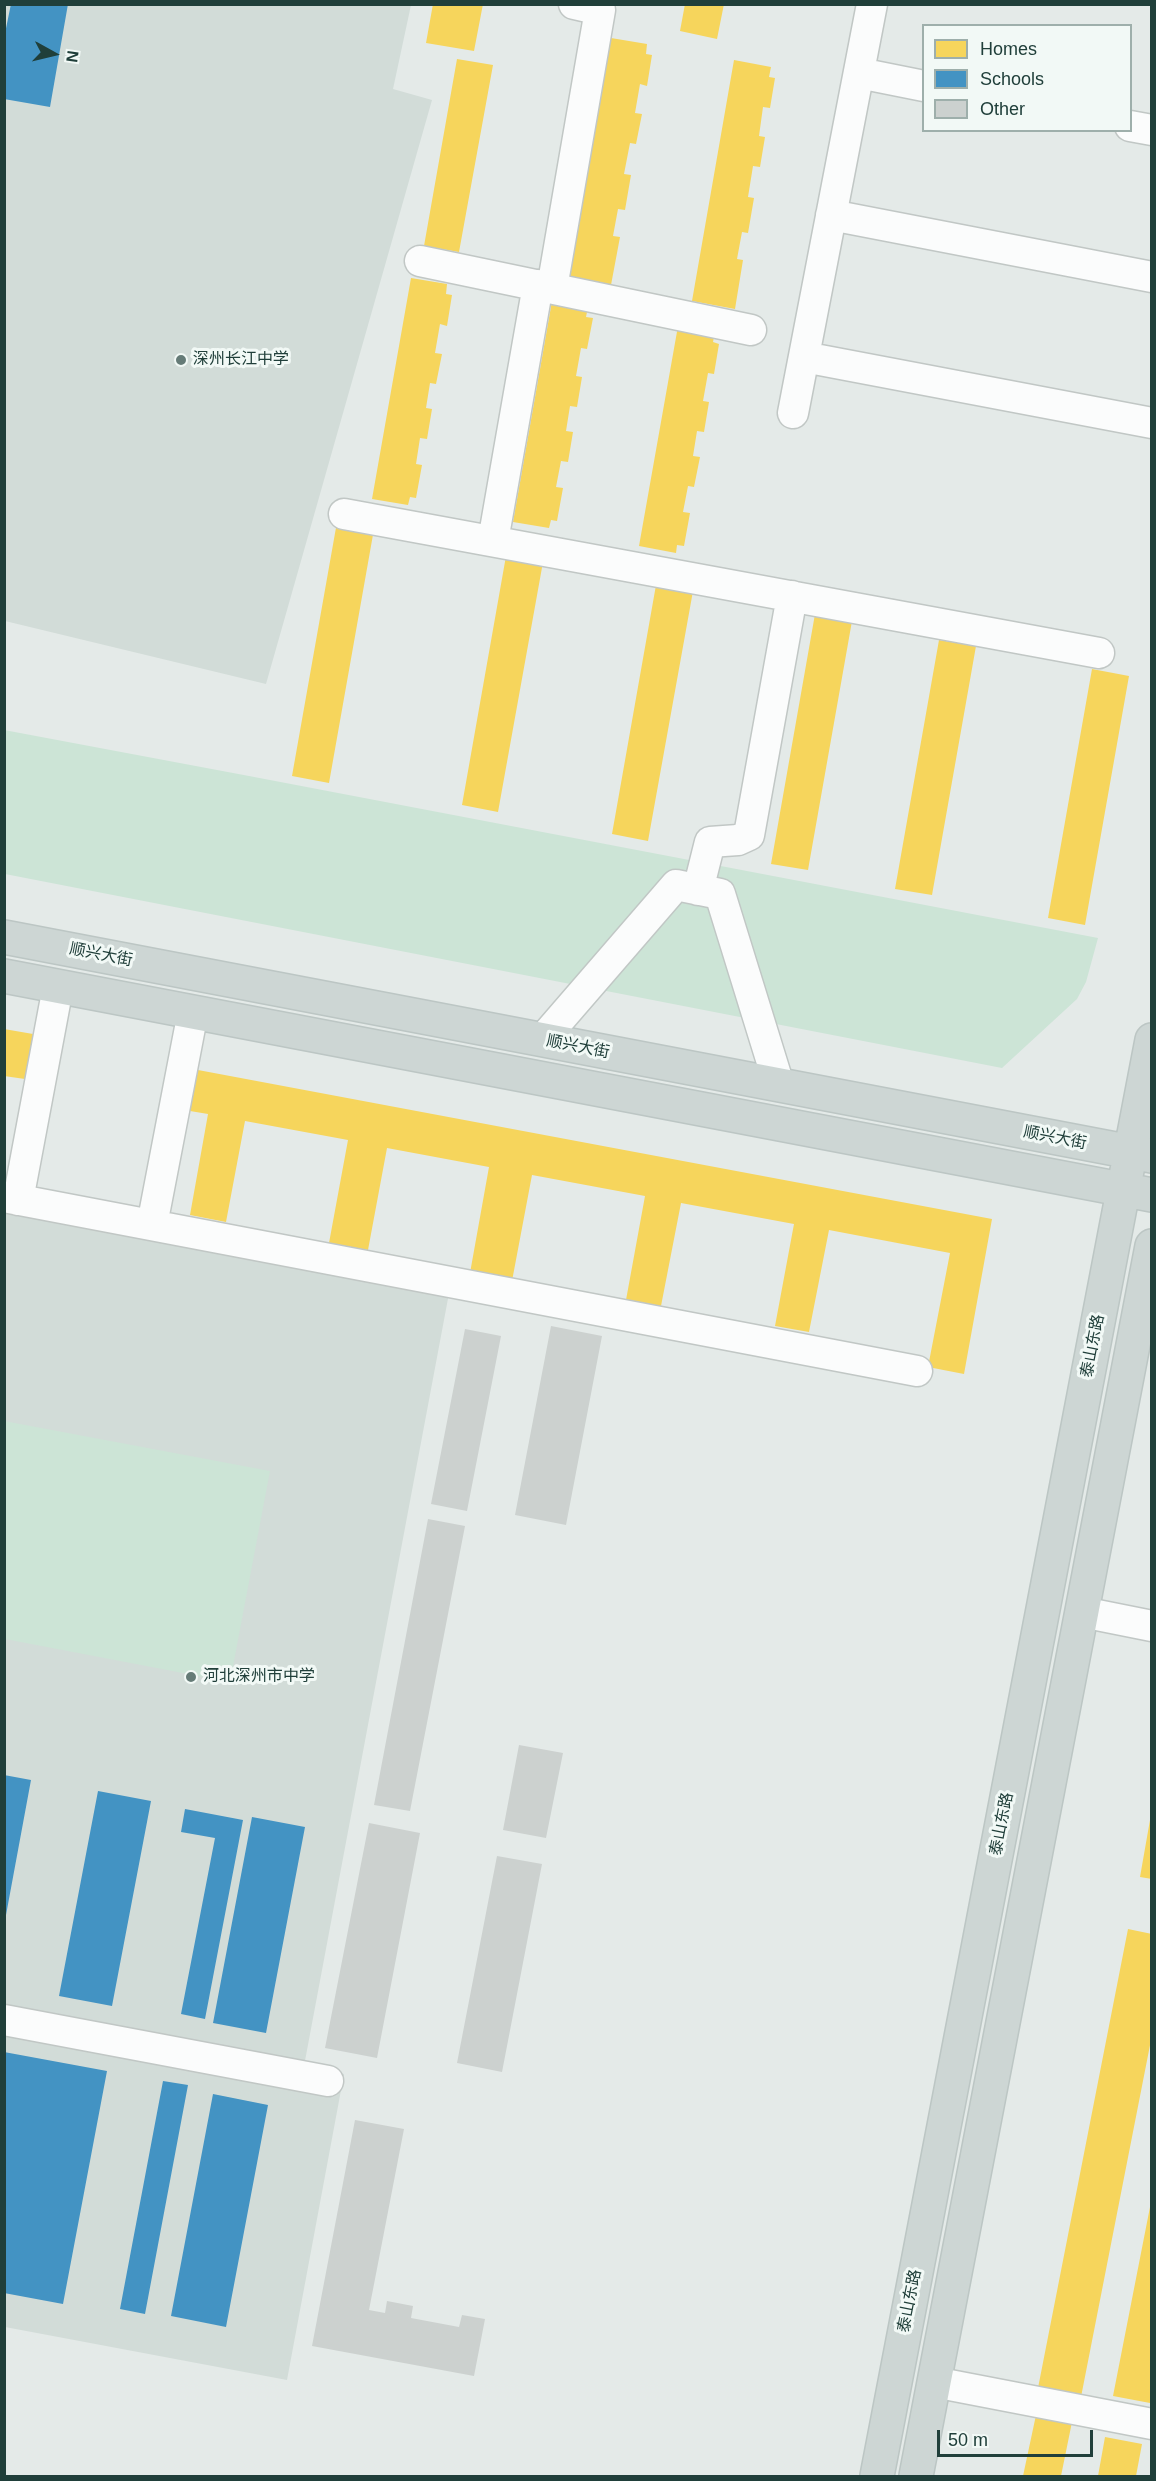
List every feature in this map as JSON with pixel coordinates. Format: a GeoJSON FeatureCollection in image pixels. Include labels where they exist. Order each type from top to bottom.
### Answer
{"type":"FeatureCollection","features":[{"type":"Feature","properties":{"kind":"main road","name":"顺兴大街"},"geometry":{"type":"LineString","coordinates":[[4,937],[779,1085],[1136,1173]]}},
{"type":"Feature","properties":{"kind":"main road"},"geometry":{"type":"LineString","coordinates":[[4,976],[193,1012],[1136,1173]]}},
{"type":"Feature","properties":{"kind":"main road","name":"泰山东路"},"geometry":{"type":"LineString","coordinates":[[877,2476],[1136,1173],[1152,1040]]}},
{"type":"Feature","properties":{"kind":"main road"},"geometry":{"type":"LineString","coordinates":[[916,2476],[1152,1246]]}},
{"type":"Feature","properties":{"kind":"street"},"geometry":{"type":"LineString","coordinates":[[493,542],[600,10],[574,4]]}},
{"type":"Feature","properties":{"kind":"street"},"geometry":{"type":"LineString","coordinates":[[793,413],[872,4]]}},
{"type":"Feature","properties":{"kind":"street"},"geometry":{"type":"LineString","coordinates":[[859,73],[922,86]]}},
{"type":"Feature","properties":{"kind":"street"},"geometry":{"type":"LineString","coordinates":[[1132,126],[1152,130]]}},
{"type":"Feature","properties":{"kind":"street"},"geometry":{"type":"LineString","coordinates":[[831,215],[1152,277]]}},
{"type":"Feature","properties":{"kind":"street"},"geometry":{"type":"LineString","coordinates":[[420,261],[751,330]]}},
{"type":"Feature","properties":{"kind":"street"},"geometry":{"type":"LineString","coordinates":[[804,357],[1152,423]]}},
{"type":"Feature","properties":{"kind":"street"},"geometry":{"type":"LineString","coordinates":[[344,514],[1099,653]]}},
{"type":"Feature","properties":{"kind":"street"},"geometry":{"type":"LineString","coordinates":[[698,890],[710,842],[738,840],[749,835],[792,597]]}},
{"type":"Feature","properties":{"kind":"street"},"geometry":{"type":"LineString","coordinates":[[542,1040],[676,885],[720,894],[779,1085]]}},
{"type":"Feature","properties":{"kind":"street"},"geometry":{"type":"LineString","coordinates":[[58,987],[11,1199],[917,1371]]}},
{"type":"Feature","properties":{"kind":"street"},"geometry":{"type":"LineString","coordinates":[[152,1225],[193,1012]]}},
{"type":"Feature","properties":{"kind":"street"},"geometry":{"type":"LineString","coordinates":[[1082,1612],[1152,1626]]}},
{"type":"Feature","properties":{"kind":"street"},"geometry":{"type":"LineString","coordinates":[[4,2020],[328,2081]]}},
{"type":"Feature","properties":{"kind":"street"},"geometry":{"type":"LineString","coordinates":[[934,2382],[1152,2424]]}},
{"type":"Feature","properties":{"kind":"shaded area","name":"深州长江中学"},"geometry":{"type":"Polygon","coordinates":[[[5,5],[411,5],[393,89],[432,100],[266,684],[5,621],[5,5]]]}},
{"type":"Feature","properties":{"kind":"shaded area","name":"河北深州市中学"},"geometry":{"type":"Polygon","coordinates":[[[4,1204],[450,1288],[304,2066],[344,2074],[287,2380],[5,2327],[4,1204]]]}},
{"type":"Feature","properties":{"kind":"green space"},"geometry":{"type":"Polygon","coordinates":[[[4,730],[1098,938],[1086,982],[1077,999],[1002,1068],[5,874],[4,730]]]}},
{"type":"Feature","properties":{"kind":"green space"},"geometry":{"type":"Polygon","coordinates":[[[4,1421],[270,1471],[230,1682],[5,1639],[4,1421]]]}},
{"type":"Feature","properties":{"kind":"building: Homes"},"geometry":{"type":"Polygon","coordinates":[[[433,4],[483,4],[474,51],[426,43],[433,4]]]}},
{"type":"Feature","properties":{"kind":"building: Homes"},"geometry":{"type":"Polygon","coordinates":[[[685,4],[724,4],[717,39],[680,31],[685,4]]]}},
{"type":"Feature","properties":{"kind":"building: Homes"},"geometry":{"type":"Polygon","coordinates":[[[611,38],[647,44],[646,54],[652,55],[647,86],[640,84],[635,113],[642,114],[636,144],[630,143],[624,174],[631,175],[625,210],[618,209],[613,236],[620,237],[611,285],[568,278],[611,38]]]}},
{"type":"Feature","properties":{"kind":"building: Homes"},"geometry":{"type":"Polygon","coordinates":[[[457,59],[493,65],[459,252],[424,246],[457,59]]]}},
{"type":"Feature","properties":{"kind":"building: Homes"},"geometry":{"type":"Polygon","coordinates":[[[734,60],[771,67],[769,77],[775,78],[770,108],[763,107],[759,136],[765,137],[760,167],[753,166],[748,197],[754,198],[748,233],[742,232],[737,259],[743,260],[735,309],[692,301],[734,60]]]}},
{"type":"Feature","properties":{"kind":"building: Homes"},"geometry":{"type":"Polygon","coordinates":[[[411,278],[447,284],[446,294],[452,295],[447,326],[440,324],[435,353],[442,354],[436,384],[430,383],[426,408],[432,409],[427,439],[420,438],[416,464],[422,465],[416,498],[410,497],[408,505],[372,499],[411,278]]]}},
{"type":"Feature","properties":{"kind":"building: Homes"},"geometry":{"type":"Polygon","coordinates":[[[552,301],[588,307],[586,317],[593,318],[587,349],[581,348],[576,376],[582,377],[577,407],[570,406],[566,431],[573,432],[568,462],[561,461],[556,487],[563,488],[557,521],[551,520],[549,528],[513,522],[552,301]]]}},
{"type":"Feature","properties":{"kind":"building: Homes"},"geometry":{"type":"Polygon","coordinates":[[[678,326],[715,332],[713,342],[719,344],[714,374],[708,373],[703,401],[709,402],[704,432],[697,431],[693,456],[700,457],[694,487],[688,486],[683,512],[690,513],[684,546],[677,545],[676,553],[639,546],[678,326]]]}},
{"type":"Feature","properties":{"kind":"building: Homes"},"geometry":{"type":"Polygon","coordinates":[[[337,522],[374,529],[329,783],[292,776],[337,522]]]}},
{"type":"Feature","properties":{"kind":"building: Homes"},"geometry":{"type":"Polygon","coordinates":[[[506,556],[543,562],[498,812],[462,805],[506,556]]]}},
{"type":"Feature","properties":{"kind":"building: Homes"},"geometry":{"type":"Polygon","coordinates":[[[656,585],[693,591],[648,841],[612,834],[656,585]]]}},
{"type":"Feature","properties":{"kind":"building: Homes"},"geometry":{"type":"Polygon","coordinates":[[[815,614],[852,621],[808,870],[771,864],[815,614]]]}},
{"type":"Feature","properties":{"kind":"building: Homes"},"geometry":{"type":"Polygon","coordinates":[[[939,640],[976,646],[932,895],[895,889],[939,640]]]}},
{"type":"Feature","properties":{"kind":"building: Homes"},"geometry":{"type":"Polygon","coordinates":[[[1092,669],[1129,676],[1085,925],[1048,918],[1092,669]]]}},
{"type":"Feature","properties":{"kind":"building: Homes"},"geometry":{"type":"Polygon","coordinates":[[[4,1029],[33,1034],[25,1079],[4,1076],[4,1029]]]}},
{"type":"Feature","properties":{"kind":"building: Homes"},"geometry":{"type":"Polygon","coordinates":[[[198,1070],[992,1219],[964,1374],[928,1367],[950,1253],[829,1230],[809,1332],[775,1326],[794,1224],[681,1203],[661,1306],[626,1300],[645,1196],[532,1175],[512,1281],[470,1273],[489,1167],[387,1148],[368,1250],[329,1243],[348,1140],[245,1121],[226,1222],[190,1215],[208,1114],[190,1111],[198,1070]]]}},
{"type":"Feature","properties":{"kind":"building: Homes"},"geometry":{"type":"Polygon","coordinates":[[[1150,1820],[1152,1820],[1152,1879],[1140,1877],[1150,1820]]]}},
{"type":"Feature","properties":{"kind":"building: Homes"},"geometry":{"type":"Polygon","coordinates":[[[1128,1929],[1152,1934],[1152,2035],[1081,2397],[1038,2388],[1128,1929]]]}},
{"type":"Feature","properties":{"kind":"building: Homes"},"geometry":{"type":"Polygon","coordinates":[[[1150,2207],[1152,2397],[1150,2403],[1113,2396],[1150,2207]]]}},
{"type":"Feature","properties":{"kind":"building: Homes"},"geometry":{"type":"Polygon","coordinates":[[[1036,2415],[1072,2422],[1061,2476],[1023,2476],[1036,2415]]]}},
{"type":"Feature","properties":{"kind":"building: Homes"},"geometry":{"type":"Polygon","coordinates":[[[1105,2437],[1142,2444],[1136,2476],[1098,2476],[1105,2437]]]}},
{"type":"Feature","properties":{"kind":"building: Schools"},"geometry":{"type":"Polygon","coordinates":[[[11,4],[68,4],[50,107],[4,99],[4,38],[11,4]]]}},
{"type":"Feature","properties":{"kind":"building: Schools"},"geometry":{"type":"Polygon","coordinates":[[[4,1775],[31,1780],[6,1915],[4,1915],[4,1775]]]}},
{"type":"Feature","properties":{"kind":"building: Schools"},"geometry":{"type":"Polygon","coordinates":[[[98,1791],[151,1801],[112,2006],[59,1996],[98,1791]]]}},
{"type":"Feature","properties":{"kind":"building: Schools"},"geometry":{"type":"Polygon","coordinates":[[[185,1809],[243,1820],[205,2019],[181,2014],[215,1838],[181,1832],[185,1809]]]}},
{"type":"Feature","properties":{"kind":"building: Schools"},"geometry":{"type":"Polygon","coordinates":[[[252,1817],[305,1827],[266,2033],[213,2023],[252,1817]]]}},
{"type":"Feature","properties":{"kind":"building: Schools"},"geometry":{"type":"Polygon","coordinates":[[[4,2052],[107,2071],[63,2304],[4,2293],[4,2052]]]}},
{"type":"Feature","properties":{"kind":"building: Schools"},"geometry":{"type":"Polygon","coordinates":[[[163,2081],[188,2085],[145,2314],[120,2309],[163,2081]]]}},
{"type":"Feature","properties":{"kind":"building: Schools"},"geometry":{"type":"Polygon","coordinates":[[[213,2094],[268,2105],[226,2327],[171,2316],[213,2094]]]}},
{"type":"Feature","properties":{"kind":"building: Other"},"geometry":{"type":"Polygon","coordinates":[[[551,1326],[602,1336],[566,1525],[515,1515],[551,1326]]]}},
{"type":"Feature","properties":{"kind":"building: Other"},"geometry":{"type":"Polygon","coordinates":[[[465,1329],[501,1336],[467,1511],[431,1504],[465,1329]]]}},
{"type":"Feature","properties":{"kind":"building: Other"},"geometry":{"type":"Polygon","coordinates":[[[428,1519],[465,1526],[410,1811],[374,1805],[428,1519]]]}},
{"type":"Feature","properties":{"kind":"building: Other"},"geometry":{"type":"Polygon","coordinates":[[[519,1745],[563,1753],[546,1838],[503,1830],[519,1745]]]}},
{"type":"Feature","properties":{"kind":"building: Other"},"geometry":{"type":"Polygon","coordinates":[[[369,1823],[420,1833],[377,2058],[325,2048],[369,1823]]]}},
{"type":"Feature","properties":{"kind":"building: Other"},"geometry":{"type":"Polygon","coordinates":[[[497,1856],[542,1864],[502,2072],[457,2063],[497,1856]]]}},
{"type":"Feature","properties":{"kind":"building: Other"},"geometry":{"type":"Polygon","coordinates":[[[355,2120],[404,2129],[369,2310],[385,2313],[387,2301],[413,2306],[411,2318],[459,2327],[462,2315],[485,2319],[474,2376],[312,2346],[355,2120]]]}},
{"type":"Feature","properties":{"kind":"place","name":"深州长江中学"},"geometry":{"type":"Point","coordinates":[181,360]}},
{"type":"Feature","properties":{"kind":"place","name":"河北深州市中学"},"geometry":{"type":"Point","coordinates":[191,1677]}}]}
